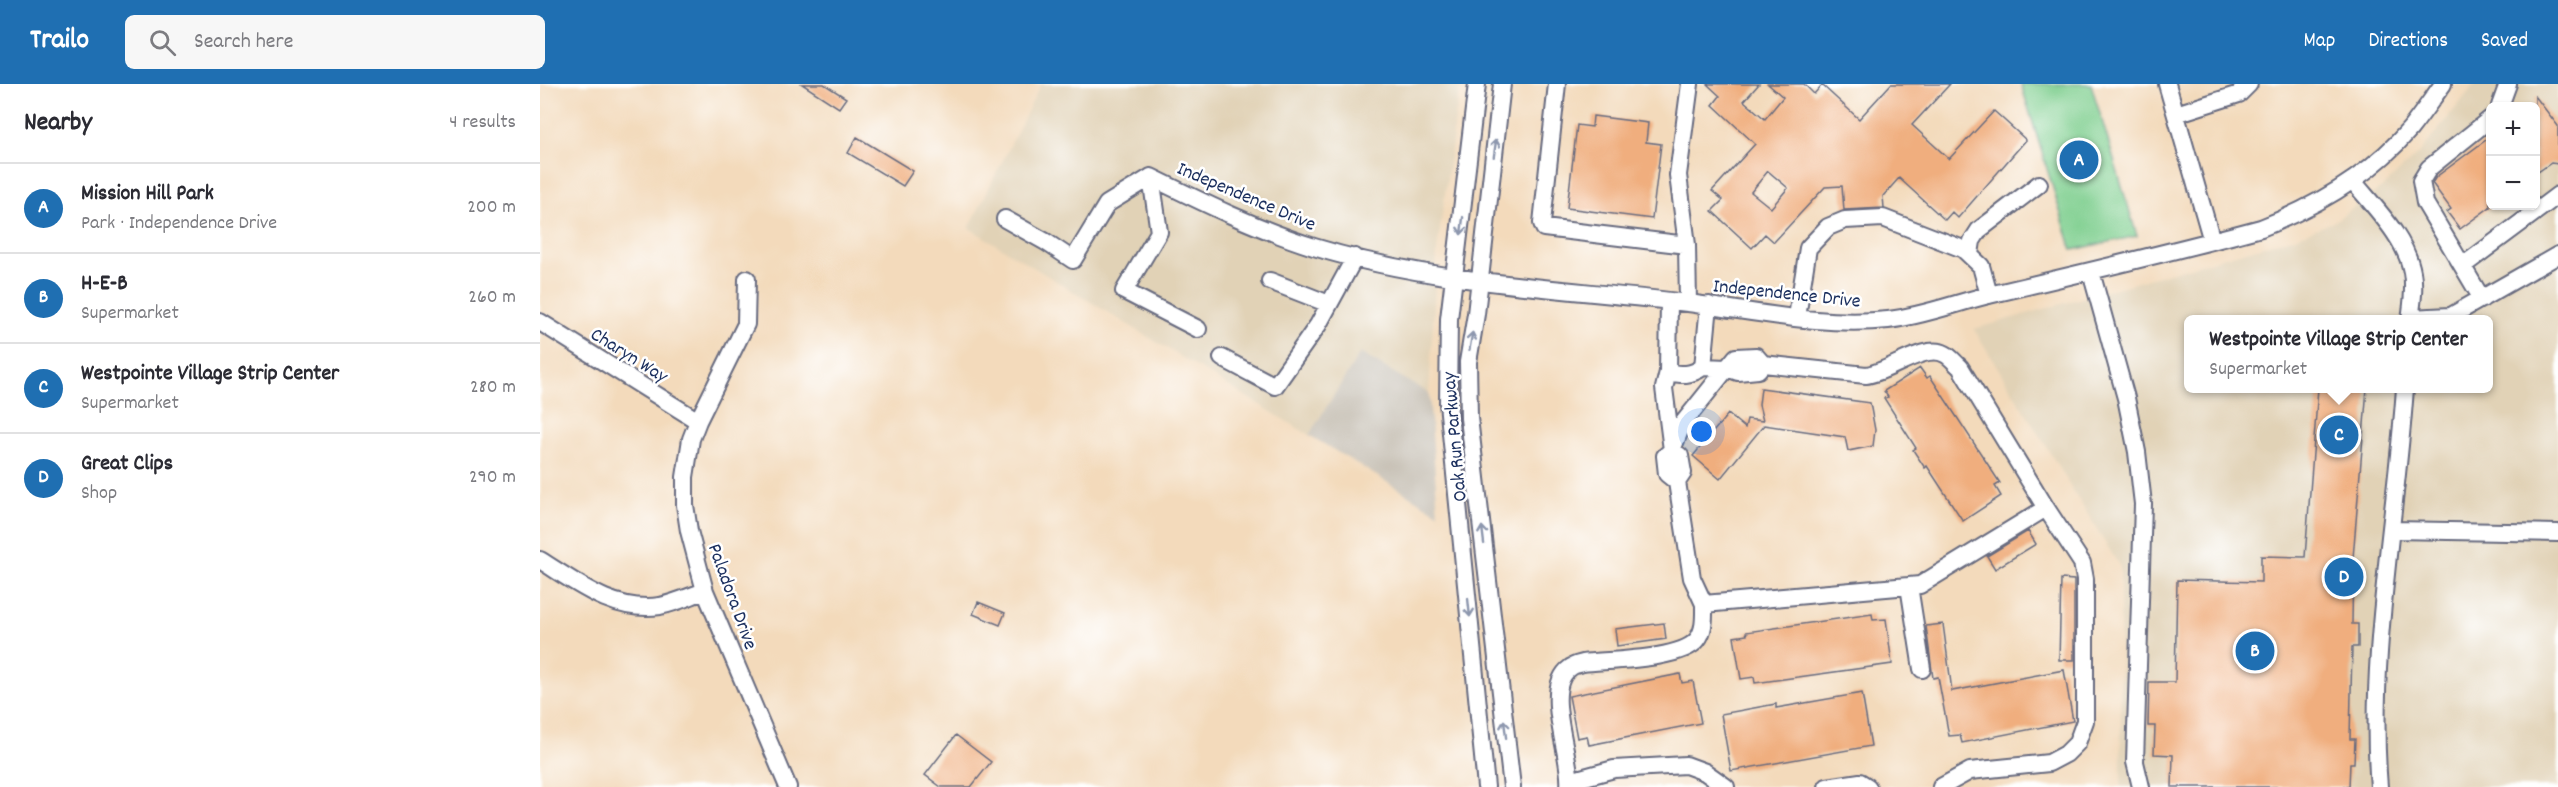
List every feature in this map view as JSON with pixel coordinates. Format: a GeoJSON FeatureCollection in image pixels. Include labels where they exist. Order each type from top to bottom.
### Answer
{"type":"FeatureCollection","features":[{"type":"Feature","properties":{"kind":"street","name":"Oak Run Parkway"},"geometry":{"type":"LineString","coordinates":[[1477,84],[1449,319],[1448,403],[1486,787]]}},
{"type":"Feature","properties":{"kind":"street","name":"Oak Run Parkway"},"geometry":{"type":"LineString","coordinates":[[1502,84],[1480,280],[1468,362],[1469,418],[1512,787]]}},
{"type":"Feature","properties":{"kind":"street"},"geometry":{"type":"LineString","coordinates":[[1557,84],[1542,223],[1544,228],[1687,245]]}},
{"type":"Feature","properties":{"kind":"street"},"geometry":{"type":"LineString","coordinates":[[1688,303],[1687,245],[1678,175],[1690,84]]}},
{"type":"Feature","properties":{"kind":"street"},"geometry":{"type":"LineString","coordinates":[[2167,84],[2212,241]]}},
{"type":"Feature","properties":{"kind":"street"},"geometry":{"type":"LineString","coordinates":[[2176,114],[2239,94],[2249,84]]}},
{"type":"Feature","properties":{"kind":"street","name":"Independence Drive"},"geometry":{"type":"LineString","coordinates":[[1151,177],[1272,233],[1355,258],[1454,278],[1708,305],[1797,317],[1852,322],[1889,320],[2091,272],[2212,241],[2284,219],[2329,197],[2353,181],[2394,146],[2443,84]]}},
{"type":"Feature","properties":{"kind":"street"},"geometry":{"type":"LineString","coordinates":[[2501,102],[2508,84]]}},
{"type":"Feature","properties":{"kind":"street"},"geometry":{"type":"LineString","coordinates":[[2482,299],[2426,203],[2421,181],[2429,168],[2486,122]]}},
{"type":"Feature","properties":{"kind":"street"},"geometry":{"type":"LineString","coordinates":[[1005,219],[1073,260],[1107,204],[1151,177],[1159,232],[1124,291],[1198,329]]}},
{"type":"Feature","properties":{"kind":"street"},"geometry":{"type":"LineString","coordinates":[[2353,181],[2391,230],[2407,256],[2413,279],[2410,315]]}},
{"type":"Feature","properties":{"kind":"street"},"geometry":{"type":"LineString","coordinates":[[1970,254],[1972,241],[1979,230],[2039,184]]}},
{"type":"Feature","properties":{"kind":"street"},"geometry":{"type":"LineString","coordinates":[[2464,265],[2558,195]]}},
{"type":"Feature","properties":{"kind":"street"},"geometry":{"type":"LineString","coordinates":[[1797,317],[1808,248],[1828,227],[1845,220],[1883,218],[1970,254],[1981,266],[1989,295]]}},
{"type":"Feature","properties":{"kind":"street"},"geometry":{"type":"LineString","coordinates":[[2453,315],[2558,255]]}},
{"type":"Feature","properties":{"kind":"street"},"geometry":{"type":"LineString","coordinates":[[1222,358],[1275,386],[1317,325],[1355,258]]}},
{"type":"Feature","properties":{"kind":"street"},"geometry":{"type":"LineString","coordinates":[[2091,272],[2126,398],[2137,452],[2144,504],[2135,762],[2141,787]]}},
{"type":"Feature","properties":{"kind":"street","name":"Paladora Drive"},"geometry":{"type":"LineString","coordinates":[[747,279],[746,324],[698,421],[687,458],[685,505],[689,531],[705,591],[788,787]]}},
{"type":"Feature","properties":{"kind":"street"},"geometry":{"type":"LineString","coordinates":[[1270,281],[1329,304]]}},
{"type":"Feature","properties":{"kind":"street"},"geometry":{"type":"LineString","coordinates":[[1669,301],[1668,372],[1664,388],[1672,450],[1680,456],[1682,464],[1683,473],[1677,482],[1692,578],[1704,604],[1701,633],[1692,645],[1675,652],[1583,663],[1570,667],[1563,675],[1558,689],[1558,709],[1569,784],[1614,769],[1686,765],[1705,772],[1726,787]]}},
{"type":"Feature","properties":{"kind":"street"},"geometry":{"type":"LineString","coordinates":[[1703,368],[1708,305]]}},
{"type":"Feature","properties":{"kind":"street","name":"Charyn Way"},"geometry":{"type":"LineString","coordinates":[[540,322],[698,421]]}},
{"type":"Feature","properties":{"kind":"street"},"geometry":{"type":"LineString","coordinates":[[1668,372],[1682,375],[1693,374],[1703,368],[1727,368],[1738,372],[1758,370],[1763,364],[1866,375],[1882,372],[1910,357],[1940,352],[1960,367],[2082,563],[2085,579],[2085,721],[2077,743],[2066,754],[2049,763],[1970,771],[1941,787]]}},
{"type":"Feature","properties":{"kind":"street"},"geometry":{"type":"LineString","coordinates":[[1672,450],[1683,423],[1727,368]]}},
{"type":"Feature","properties":{"kind":"street"},"geometry":{"type":"LineString","coordinates":[[2379,787],[2377,763],[2380,650],[2385,573],[2392,530],[2405,393]]}},
{"type":"Feature","properties":{"kind":"street"},"geometry":{"type":"LineString","coordinates":[[1704,604],[1920,585],[2046,508]]}},
{"type":"Feature","properties":{"kind":"street"},"geometry":{"type":"LineString","coordinates":[[2392,530],[2558,533]]}},
{"type":"Feature","properties":{"kind":"street"},"geometry":{"type":"LineString","coordinates":[[540,560],[612,602],[638,608],[662,605],[705,591]]}},
{"type":"Feature","properties":{"kind":"street"},"geometry":{"type":"LineString","coordinates":[[1909,586],[1922,669]]}},
{"type":"Feature","properties":{"kind":"street"},"geometry":{"type":"LineString","coordinates":[[1827,787],[1860,782],[1868,787]]}},
{"type":"Feature","properties":{"kind":"shaded area"},"geometry":{"type":"Polygon","coordinates":[[[1041,84],[1460,84],[1437,251],[1429,393],[1360,353],[1309,435],[969,228],[1041,84]]]}},
{"type":"Feature","properties":{"kind":"shaded area"},"geometry":{"type":"Polygon","coordinates":[[[2475,84],[2558,84],[2558,787],[2121,787],[2120,567],[1974,329],[2295,237],[2333,222],[2383,187],[2422,150],[2475,84]]]}},
{"type":"Feature","properties":{"kind":"shaded area"},"geometry":{"type":"Polygon","coordinates":[[[1360,353],[1429,393],[1438,513],[1309,435],[1360,353]]]}},
{"type":"Feature","properties":{"kind":"green space"},"geometry":{"type":"Polygon","coordinates":[[[2021,84],[2091,84],[2137,236],[2072,250],[2021,84]]]}},
{"type":"Feature","properties":{"kind":"building"},"geometry":{"type":"Polygon","coordinates":[[[802,84],[824,84],[846,98],[839,108],[802,84]]]}},
{"type":"Feature","properties":{"kind":"building"},"geometry":{"type":"Polygon","coordinates":[[[1707,84],[1759,84],[1744,101],[1765,119],[1783,97],[1768,84],[1804,84],[1814,94],[1822,85],[1859,119],[1891,84],[1950,84],[1912,125],[1949,159],[1994,111],[2026,140],[1958,218],[1952,212],[1945,220],[1899,178],[1883,196],[1884,208],[1844,210],[1842,186],[1825,187],[1774,242],[1765,234],[1752,248],[1712,211],[1723,200],[1712,191],[1755,144],[1713,105],[1720,96],[1707,84]],[[1768,171],[1751,192],[1771,208],[1788,188],[1768,171]]]}},
{"type":"Feature","properties":{"kind":"building"},"geometry":{"type":"Polygon","coordinates":[[[2540,103],[2558,126],[2558,164],[2551,163],[2540,171],[2540,103]]]}},
{"type":"Feature","properties":{"kind":"building"},"geometry":{"type":"Polygon","coordinates":[[[1593,116],[1648,123],[1646,142],[1661,144],[1652,219],[1567,208],[1577,125],[1592,127],[1593,116]]]}},
{"type":"Feature","properties":{"kind":"building"},"geometry":{"type":"Polygon","coordinates":[[[857,137],[913,171],[903,186],[848,153],[857,137]]]}},
{"type":"Feature","properties":{"kind":"building"},"geometry":{"type":"Polygon","coordinates":[[[2486,140],[2486,210],[2460,229],[2447,212],[2451,209],[2432,183],[2436,177],[2486,140]]]}},
{"type":"Feature","properties":{"kind":"building"},"geometry":{"type":"Polygon","coordinates":[[[1920,368],[1927,378],[1930,376],[2000,483],[1995,486],[2001,496],[1963,521],[1927,466],[1925,468],[1913,450],[1916,448],[1884,398],[1888,397],[1884,391],[1920,368]]]}},
{"type":"Feature","properties":{"kind":"building"},"geometry":{"type":"Polygon","coordinates":[[[1761,388],[1870,403],[1875,430],[1873,446],[1848,451],[1845,437],[1764,425],[1720,479],[1693,456],[1728,414],[1745,428],[1747,419],[1763,421],[1759,405],[1761,388]]]}},
{"type":"Feature","properties":{"kind":"building"},"geometry":{"type":"Polygon","coordinates":[[[2318,393],[2367,393],[2353,558],[2352,624],[2358,624],[2358,647],[2352,647],[2350,739],[2355,739],[2354,763],[2350,763],[2349,787],[2172,787],[2173,755],[2154,754],[2155,726],[2148,726],[2149,682],[2175,682],[2177,580],[2261,582],[2261,556],[2305,557],[2318,393]]]}},
{"type":"Feature","properties":{"kind":"building"},"geometry":{"type":"Polygon","coordinates":[[[2028,531],[2036,544],[1995,569],[1987,556],[2028,531]]]}},
{"type":"Feature","properties":{"kind":"building"},"geometry":{"type":"Polygon","coordinates":[[[2061,579],[2074,580],[2074,660],[2059,660],[2061,579]]]}},
{"type":"Feature","properties":{"kind":"building"},"geometry":{"type":"Polygon","coordinates":[[[978,602],[1005,613],[1000,625],[973,614],[978,602]]]}},
{"type":"Feature","properties":{"kind":"building"},"geometry":{"type":"Polygon","coordinates":[[[1872,614],[1873,620],[1886,619],[1892,664],[1755,683],[1754,677],[1741,679],[1734,637],[1747,635],[1746,632],[1872,614]]]}},
{"type":"Feature","properties":{"kind":"building"},"geometry":{"type":"Polygon","coordinates":[[[1664,623],[1666,639],[1617,646],[1615,629],[1664,623]]]}},
{"type":"Feature","properties":{"kind":"building"},"geometry":{"type":"Polygon","coordinates":[[[1943,624],[1952,691],[2064,670],[2073,721],[1962,743],[1960,735],[1949,736],[1938,677],[1933,678],[1926,626],[1943,624]]]}},
{"type":"Feature","properties":{"kind":"building"},"geometry":{"type":"Polygon","coordinates":[[[1680,674],[1682,683],[1693,681],[1701,723],[1589,745],[1587,736],[1577,738],[1569,696],[1680,674]]]}},
{"type":"Feature","properties":{"kind":"building"},"geometry":{"type":"Polygon","coordinates":[[[1862,693],[1871,746],[1731,771],[1721,714],[1776,704],[1776,708],[1862,693]]]}},
{"type":"Feature","properties":{"kind":"building"},"geometry":{"type":"Polygon","coordinates":[[[956,735],[991,762],[971,787],[941,787],[925,775],[956,735]]]}},
{"type":"Feature","properties":{"kind":"place","name":"Mission Hill Park"},"geometry":{"type":"Point","coordinates":[2079,160]}},
{"type":"Feature","properties":{"kind":"place","name":"Westpointe Village Strip Center"},"geometry":{"type":"Point","coordinates":[2339,435]}},
{"type":"Feature","properties":{"kind":"place","name":"Great Clips"},"geometry":{"type":"Point","coordinates":[2344,577]}},
{"type":"Feature","properties":{"kind":"place","name":"H-E-B"},"geometry":{"type":"Point","coordinates":[2255,651]}}]}
